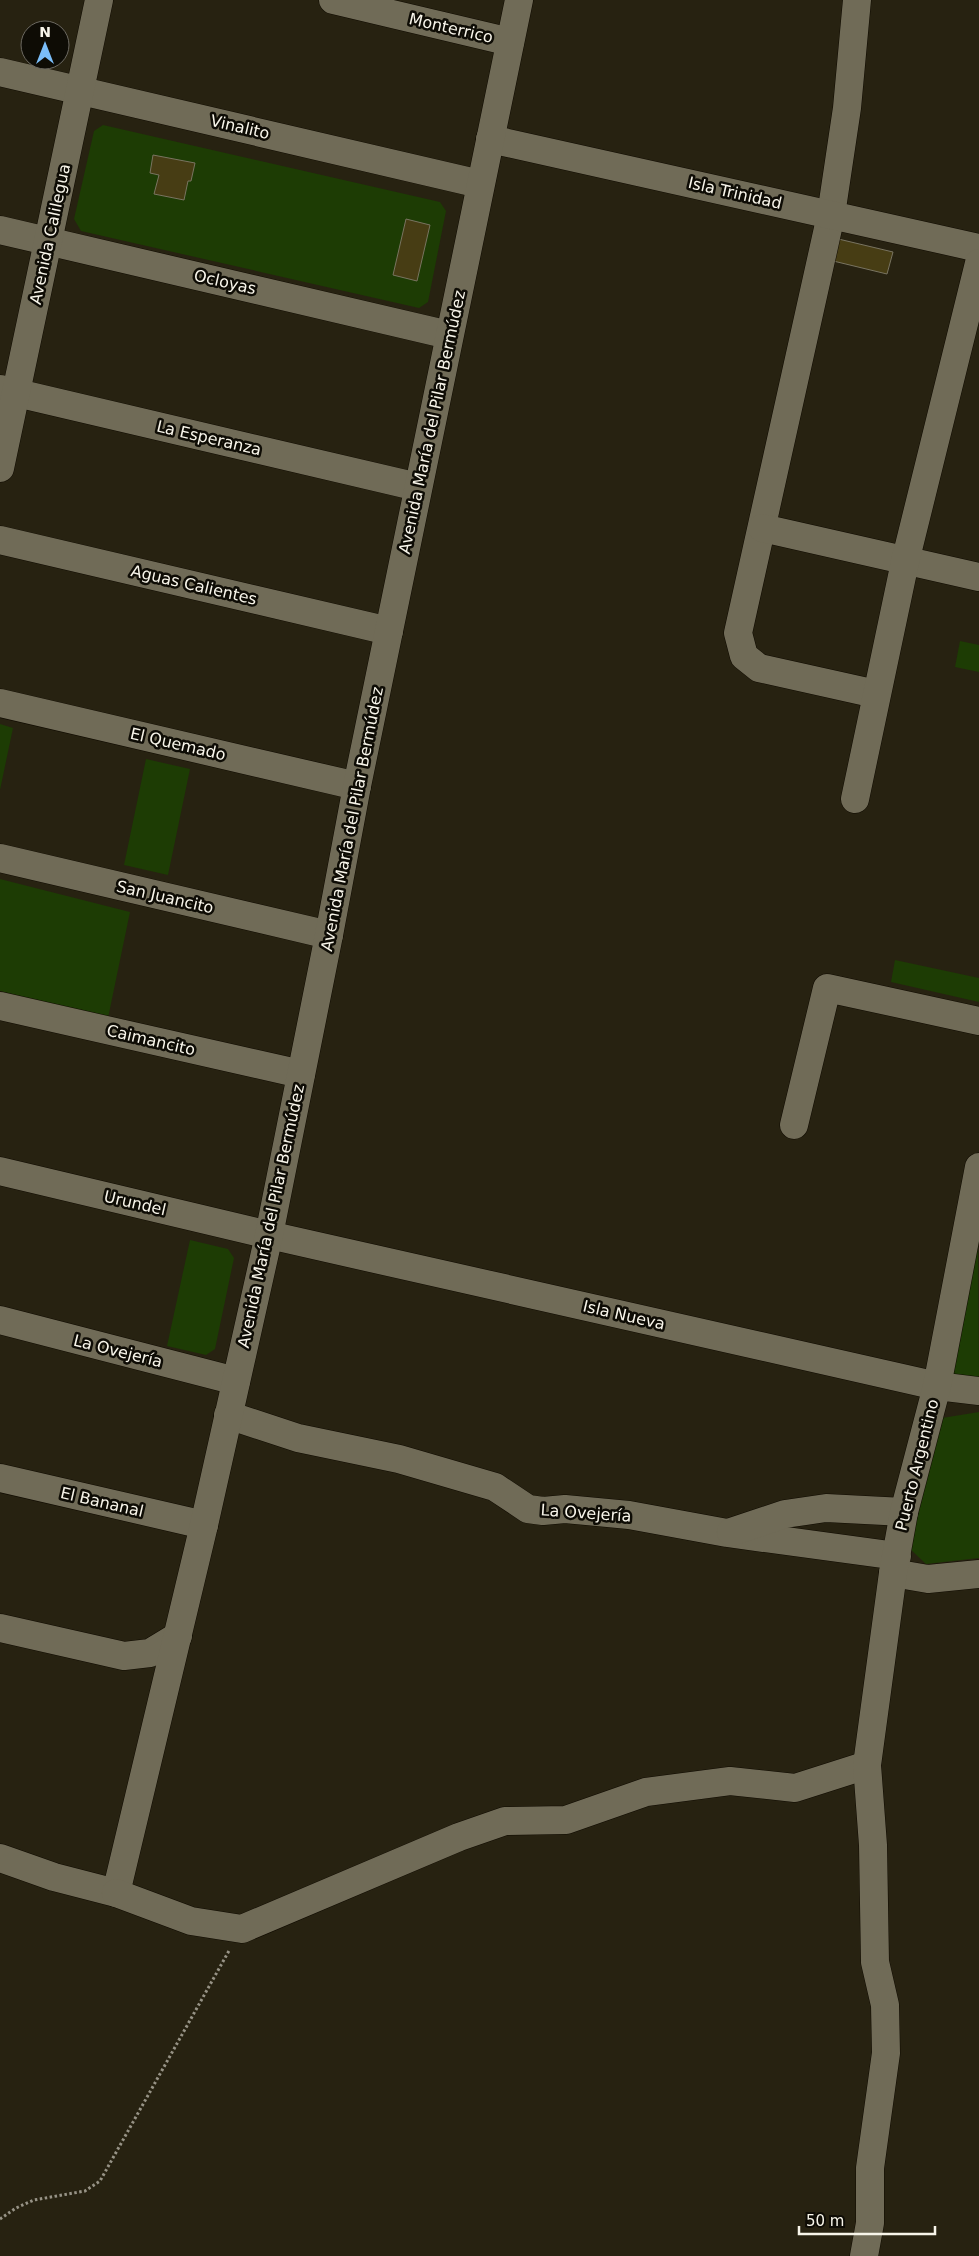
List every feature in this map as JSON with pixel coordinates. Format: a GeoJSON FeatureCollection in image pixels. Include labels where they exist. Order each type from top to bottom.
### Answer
{"type":"FeatureCollection","features":[{"type":"Feature","properties":{"kind":"street","name":"Avenida Calilegua"},"geometry":{"type":"LineString","coordinates":[[0,468],[8,391],[49,241],[99,0]]}},
{"type":"Feature","properties":{"kind":"street","name":"Monterrico"},"geometry":{"type":"LineString","coordinates":[[333,0],[510,42]]}},
{"type":"Feature","properties":{"kind":"street","name":"Avenida María del Pilar Bermúdez"},"geometry":{"type":"LineString","coordinates":[[116,1894],[204,1525],[269,1235],[357,786],[519,0]]}},
{"type":"Feature","properties":{"kind":"street"},"geometry":{"type":"LineString","coordinates":[[857,0],[847,108],[831,214],[738,633],[744,656],[759,668],[876,694]]}},
{"type":"Feature","properties":{"kind":"street","name":"Vinalito"},"geometry":{"type":"LineString","coordinates":[[0,72],[480,184]]}},
{"type":"Feature","properties":{"kind":"street","name":"Isla Trinidad"},"geometry":{"type":"LineString","coordinates":[[490,139],[979,248]]}},
{"type":"Feature","properties":{"kind":"street","name":"Ocloyas"},"geometry":{"type":"LineString","coordinates":[[0,230],[449,335]]}},
{"type":"Feature","properties":{"kind":"street"},"geometry":{"type":"LineString","coordinates":[[855,799],[904,562],[979,263]]}},
{"type":"Feature","properties":{"kind":"street","name":"La Esperanza"},"geometry":{"type":"LineString","coordinates":[[8,391],[418,487]]}},
{"type":"Feature","properties":{"kind":"street"},"geometry":{"type":"LineString","coordinates":[[762,528],[904,562],[979,577]]}},
{"type":"Feature","properties":{"kind":"street","name":"Aguas Calientes"},"geometry":{"type":"LineString","coordinates":[[0,540],[389,631]]}},
{"type":"Feature","properties":{"kind":"street","name":"El Quemado"},"geometry":{"type":"LineString","coordinates":[[0,702],[357,786]]}},
{"type":"Feature","properties":{"kind":"street","name":"San Juancito"},"geometry":{"type":"LineString","coordinates":[[0,858],[329,935]]}},
{"type":"Feature","properties":{"kind":"street"},"geometry":{"type":"LineString","coordinates":[[794,1125],[827,988],[979,1021]]}},
{"type":"Feature","properties":{"kind":"street","name":"Caimancito"},"geometry":{"type":"LineString","coordinates":[[0,1006],[301,1074]]}},
{"type":"Feature","properties":{"kind":"street","name":"Puerto Argentino"},"geometry":{"type":"LineString","coordinates":[[864,2256],[870,2223],[870,2168],[886,2054],[885,2005],[875,1962],[873,1845],[867,1766],[904,1512],[937,1386],[979,1167]]}},
{"type":"Feature","properties":{"kind":"street","name":"Urundel"},"geometry":{"type":"LineString","coordinates":[[0,1171],[269,1235]]}},
{"type":"Feature","properties":{"kind":"street","name":"Isla Nueva"},"geometry":{"type":"LineString","coordinates":[[269,1235],[937,1386],[979,1391]]}},
{"type":"Feature","properties":{"kind":"street","name":"La Ovejería"},"geometry":{"type":"LineString","coordinates":[[0,1320],[236,1381]]}},
{"type":"Feature","properties":{"kind":"street","name":"La Ovejería"},"geometry":{"type":"LineString","coordinates":[[228,1415],[298,1438],[399,1459],[495,1487],[528,1509],[543,1511],[565,1509],[629,1515],[895,1565],[928,1579],[979,1574]]}},
{"type":"Feature","properties":{"kind":"street","name":"El Bananal"},"geometry":{"type":"LineString","coordinates":[[0,1478],[204,1525]]}},
{"type":"Feature","properties":{"kind":"street"},"geometry":{"type":"LineString","coordinates":[[727,1534],[785,1514],[826,1508],[904,1512]]}},
{"type":"Feature","properties":{"kind":"street"},"geometry":{"type":"LineString","coordinates":[[0,1628],[124,1656],[150,1653],[178,1636]]}},
{"type":"Feature","properties":{"kind":"street"},"geometry":{"type":"LineString","coordinates":[[0,1858],[54,1877],[116,1894],[191,1921],[242,1929],[459,1837],[506,1822],[566,1820],[646,1792],[730,1781],[795,1788],[867,1766]]}},
{"type":"Feature","properties":{"kind":"path"},"geometry":{"type":"LineString","coordinates":[[0,2219],[16,2208],[34,2200],[85,2191],[100,2181],[242,1929]]}},
{"type":"Feature","properties":{"kind":"green space"},"geometry":{"type":"Polygon","coordinates":[[[103,125],[440,202],[446,211],[428,302],[419,308],[81,231],[74,219],[94,131],[103,125]]]}},
{"type":"Feature","properties":{"kind":"green space"},"geometry":{"type":"Polygon","coordinates":[[[960,641],[979,645],[979,672],[955,667],[960,641]]]}},
{"type":"Feature","properties":{"kind":"green space"},"geometry":{"type":"Polygon","coordinates":[[[0,724],[13,728],[0,790],[0,724]]]}},
{"type":"Feature","properties":{"kind":"green space"},"geometry":{"type":"Polygon","coordinates":[[[146,759],[190,769],[168,875],[124,865],[146,759]]]}},
{"type":"Feature","properties":{"kind":"green space"},"geometry":{"type":"Polygon","coordinates":[[[0,879],[130,912],[108,1018],[0,991],[0,879]]]}},
{"type":"Feature","properties":{"kind":"green space"},"geometry":{"type":"Polygon","coordinates":[[[895,960],[979,978],[979,1002],[891,982],[895,960]]]}},
{"type":"Feature","properties":{"kind":"green space"},"geometry":{"type":"Polygon","coordinates":[[[190,1240],[228,1249],[234,1258],[215,1349],[206,1355],[167,1346],[190,1240]]]}},
{"type":"Feature","properties":{"kind":"green space"},"geometry":{"type":"Polygon","coordinates":[[[978,1244],[979,1381],[964,1384],[949,1371],[978,1244]]]}},
{"type":"Feature","properties":{"kind":"green space"},"geometry":{"type":"Polygon","coordinates":[[[979,1412],[979,1558],[926,1564],[908,1547],[942,1418],[979,1412]]]}},
{"type":"Feature","properties":{"kind":"building"},"geometry":{"type":"Polygon","coordinates":[[[153,155],[195,163],[191,181],[188,181],[184,200],[154,194],[159,175],[150,173],[153,155]]]}},
{"type":"Feature","properties":{"kind":"building"},"geometry":{"type":"Polygon","coordinates":[[[406,219],[430,225],[417,281],[393,275],[406,219]]]}},
{"type":"Feature","properties":{"kind":"building"},"geometry":{"type":"Polygon","coordinates":[[[830,237],[893,252],[887,274],[825,259],[830,237]]]}}]}
